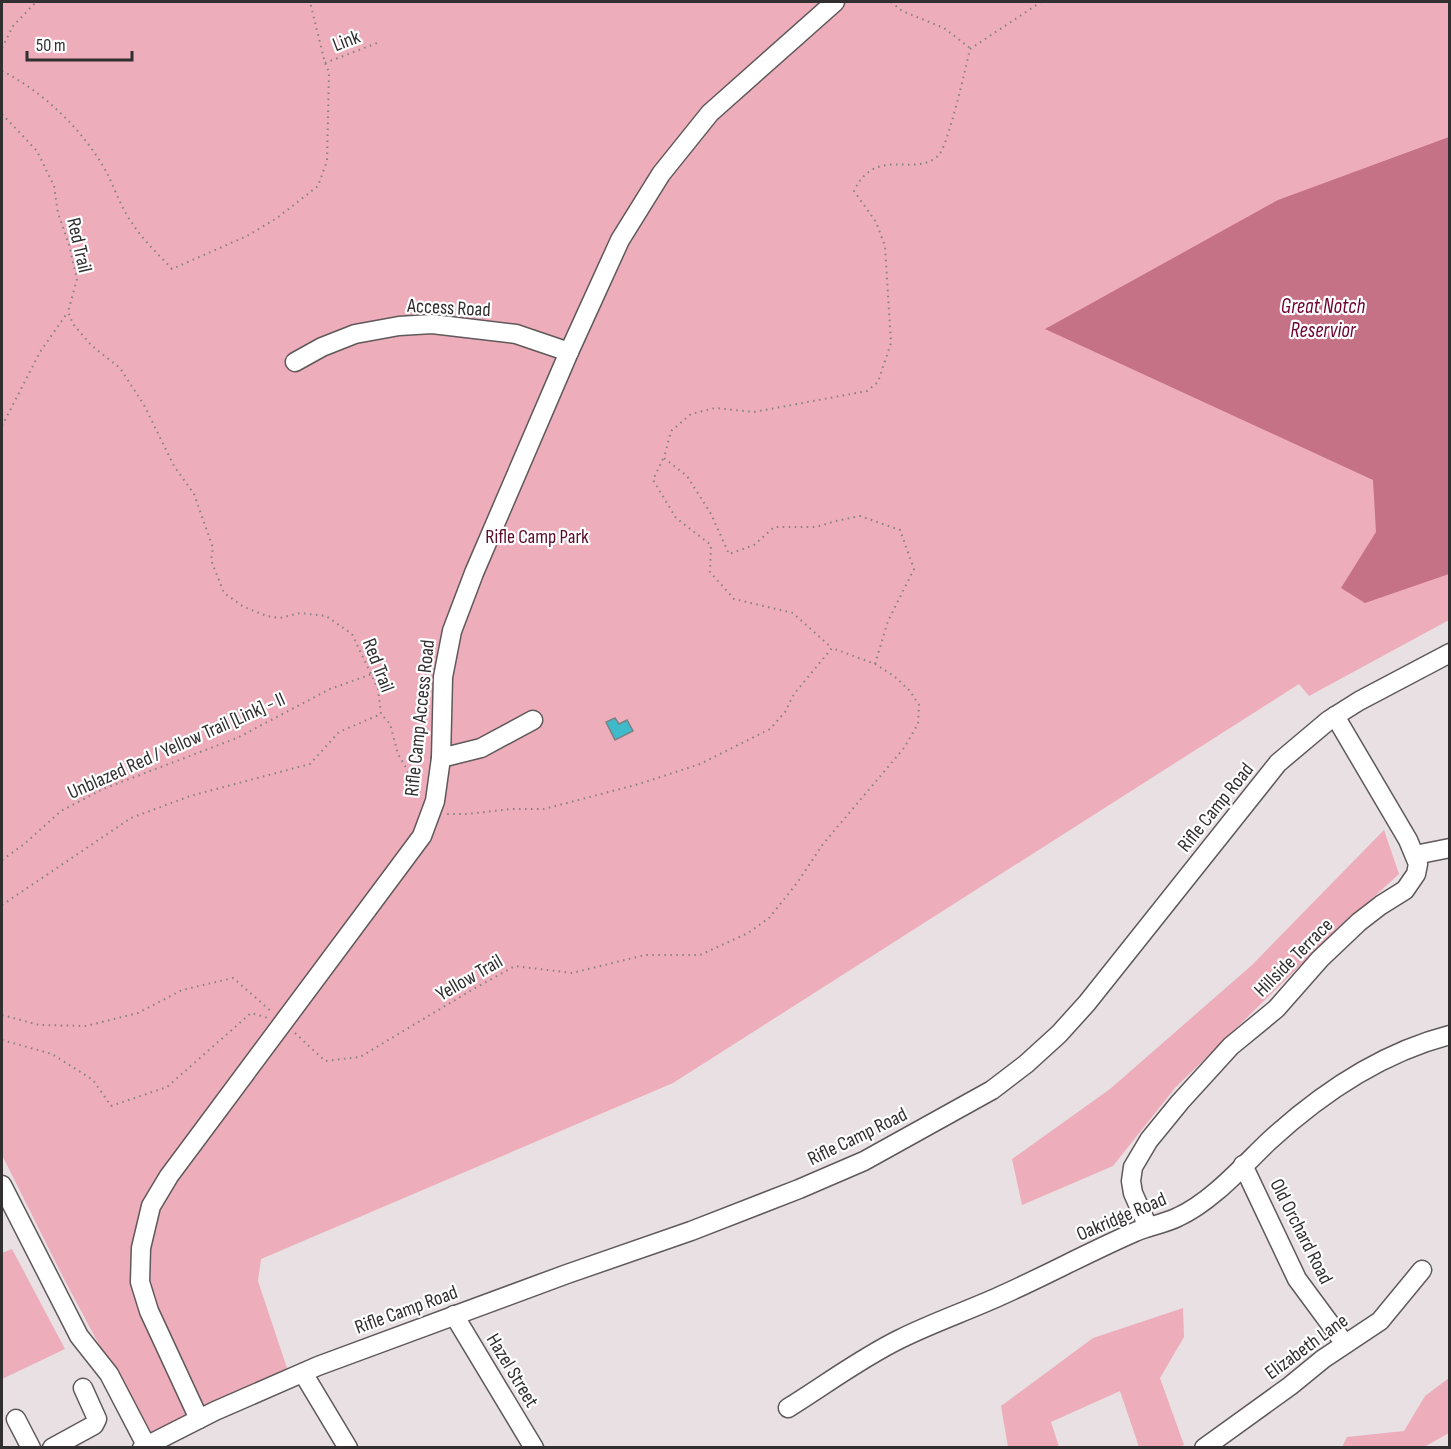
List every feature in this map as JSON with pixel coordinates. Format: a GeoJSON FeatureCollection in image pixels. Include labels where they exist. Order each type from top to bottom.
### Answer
{"type":"FeatureCollection","features":[{"type":"Feature","properties":{"kind":"street","name":"Rifle Camp Access Road"},"geometry":{"type":"LineString","coordinates":[[199,1419],[149,1311],[140,1282],[141,1248],[151,1206],[169,1176],[422,836],[433,807],[441,758],[443,676],[452,631],[474,573],[620,240],[661,174],[710,113],[836,2]]}},
{"type":"Feature","properties":{"kind":"street","name":"Access Road"},"geometry":{"type":"LineString","coordinates":[[295,362],[322,347],[355,334],[399,326],[432,324],[516,334],[569,352]]}},
{"type":"Feature","properties":{"kind":"street","name":"Rifle Camp Road"},"geometry":{"type":"LineString","coordinates":[[153,1445],[199,1419],[303,1373],[454,1315],[691,1231],[800,1189],[864,1161],[992,1090],[1026,1064],[1059,1034],[1131,949],[1278,764],[1335,716],[1449,653]]}},
{"type":"Feature","properties":{"kind":"street"},"geometry":{"type":"LineString","coordinates":[[1335,716],[1415,855],[1449,848]]}},
{"type":"Feature","properties":{"kind":"street"},"geometry":{"type":"LineString","coordinates":[[441,758],[481,748],[532,720]]}},
{"type":"Feature","properties":{"kind":"street","name":"Hillside Terrace"},"geometry":{"type":"LineString","coordinates":[[1148,1227],[1133,1193],[1131,1181],[1133,1167],[1149,1140],[1231,1046],[1276,1009],[1320,959],[1359,922],[1405,890],[1416,874],[1418,864],[1415,855]]}},
{"type":"Feature","properties":{"kind":"street","name":"Oakridge Road"},"geometry":{"type":"LineString","coordinates":[[788,1408],[899,1339],[992,1300],[1137,1231],[1177,1218],[1194,1207],[1243,1166],[1283,1128],[1347,1079],[1380,1061],[1449,1035]]}},
{"type":"Feature","properties":{"kind":"street","name":"Old Orchard Road"},"geometry":{"type":"LineString","coordinates":[[1243,1166],[1297,1279],[1345,1344]]}},
{"type":"Feature","properties":{"kind":"street"},"geometry":{"type":"LineString","coordinates":[[2,1185],[79,1336],[109,1374],[153,1445]]}},
{"type":"Feature","properties":{"kind":"street","name":"Elizabeth Lane"},"geometry":{"type":"LineString","coordinates":[[1204,1448],[1345,1344],[1380,1321],[1422,1270]]}},
{"type":"Feature","properties":{"kind":"street","name":"Hazel Street"},"geometry":{"type":"LineString","coordinates":[[454,1315],[534,1448]]}},
{"type":"Feature","properties":{"kind":"street"},"geometry":{"type":"LineString","coordinates":[[303,1373],[348,1448]]}},
{"type":"Feature","properties":{"kind":"street"},"geometry":{"type":"LineString","coordinates":[[52,1448],[94,1425],[97,1419],[83,1388]]}},
{"type":"Feature","properties":{"kind":"street"},"geometry":{"type":"LineString","coordinates":[[16,1419],[31,1448]]}},
{"type":"Feature","properties":{"kind":"path"},"geometry":{"type":"LineString","coordinates":[[2,48],[13,26],[36,2]]}},
{"type":"Feature","properties":{"kind":"path"},"geometry":{"type":"LineString","coordinates":[[2,70],[54,107],[81,136],[106,171],[130,221],[171,269],[247,236],[277,218],[318,186],[327,161],[329,72],[310,2]]}},
{"type":"Feature","properties":{"kind":"path"},"geometry":{"type":"LineString","coordinates":[[891,2],[902,11],[944,28],[970,49]]}},
{"type":"Feature","properties":{"kind":"path"},"geometry":{"type":"LineString","coordinates":[[664,458],[687,476],[711,514],[729,554],[754,545],[774,527],[816,527],[836,520],[860,516],[900,530],[914,569],[888,621],[875,664],[832,648],[793,613],[734,599],[710,572],[711,545],[676,518],[653,480],[664,458],[671,430],[691,414],[715,408],[754,412],[783,408],[867,391],[878,382],[891,343],[885,246],[876,222],[854,191],[861,176],[888,163],[924,165],[940,155],[950,127],[970,49],[1041,2]]}},
{"type":"Feature","properties":{"kind":"path","name":"Link"},"geometry":{"type":"LineString","coordinates":[[325,63],[377,43]]}},
{"type":"Feature","properties":{"kind":"path","name":"Red Trail"},"geometry":{"type":"LineString","coordinates":[[2,114],[38,151],[54,186],[58,213],[77,279],[68,312],[73,324],[92,346],[120,368],[134,388],[174,466],[194,494],[213,548],[211,560],[224,593],[244,607],[267,616],[280,618],[300,613],[326,616],[352,634],[378,688],[381,714],[390,724],[398,754],[416,786],[433,807]]}},
{"type":"Feature","properties":{"kind":"path"},"geometry":{"type":"LineString","coordinates":[[2,426],[40,352],[68,312]]}},
{"type":"Feature","properties":{"kind":"path"},"geometry":{"type":"LineString","coordinates":[[433,807],[450,815],[511,809],[544,809],[639,784],[700,764],[770,729],[785,712],[794,694],[832,648]]}},
{"type":"Feature","properties":{"kind":"path","name":"Yellow Trail"},"geometry":{"type":"LineString","coordinates":[[2,1040],[52,1054],[93,1080],[111,1106],[167,1087],[251,1013],[283,1022],[326,1061],[360,1057],[515,966],[572,973],[645,955],[700,955],[748,933],[769,918],[823,844],[904,748],[918,724],[919,705],[910,691],[894,676],[875,664]]}},
{"type":"Feature","properties":{"kind":"path","name":"Unblazed Red / Yellow Trail [Link] - II"},"geometry":{"type":"LineString","coordinates":[[2,860],[23,845],[61,811],[103,789],[237,738],[330,689],[372,674]]}},
{"type":"Feature","properties":{"kind":"path"},"geometry":{"type":"LineString","coordinates":[[2,905],[131,818],[190,795],[310,764],[339,732],[381,714]]}},
{"type":"Feature","properties":{"kind":"path"},"geometry":{"type":"LineString","coordinates":[[2,1015],[39,1024],[86,1026],[138,1013],[182,990],[233,978],[283,1022]]}},
{"type":"Feature","properties":{"kind":"green space","name":"Rifle Camp Park"},"geometry":{"type":"Polygon","coordinates":[[[2,2],[1449,2],[1449,620],[1309,696],[1299,684],[673,1083],[261,1259],[258,1281],[289,1374],[148,1437],[63,1277],[2,1155],[2,2]]]}},
{"type":"Feature","properties":{"kind":"green space"},"geometry":{"type":"Polygon","coordinates":[[[1384,830],[1399,874],[1318,948],[1175,1088],[1113,1166],[1022,1205],[1012,1159],[1110,1089],[1252,965],[1384,830]]]}},
{"type":"Feature","properties":{"kind":"green space"},"geometry":{"type":"Polygon","coordinates":[[[12,1249],[65,1349],[2,1379],[2,1253],[12,1249]]]}},
{"type":"Feature","properties":{"kind":"green space"},"geometry":{"type":"Polygon","coordinates":[[[1183,1308],[1184,1337],[1160,1378],[1184,1445],[1139,1447],[1120,1391],[1051,1422],[1059,1447],[1008,1447],[1001,1406],[1093,1338],[1183,1308]]]}},
{"type":"Feature","properties":{"kind":"green space"},"geometry":{"type":"Polygon","coordinates":[[[1449,1378],[1449,1433],[1424,1447],[1342,1447],[1347,1437],[1404,1431],[1425,1396],[1449,1378]]]}},
{"type":"Feature","properties":{"kind":"water","name":"Great Notch Reservior"},"geometry":{"type":"Polygon","coordinates":[[[1449,137],[1449,574],[1365,603],[1341,588],[1376,532],[1373,480],[1045,329],[1278,200],[1449,137]]]}},
{"type":"Feature","properties":{"kind":"building"},"geometry":{"type":"Polygon","coordinates":[[[615,718],[619,724],[627,720],[633,731],[615,740],[606,722],[615,718]]]}}]}
